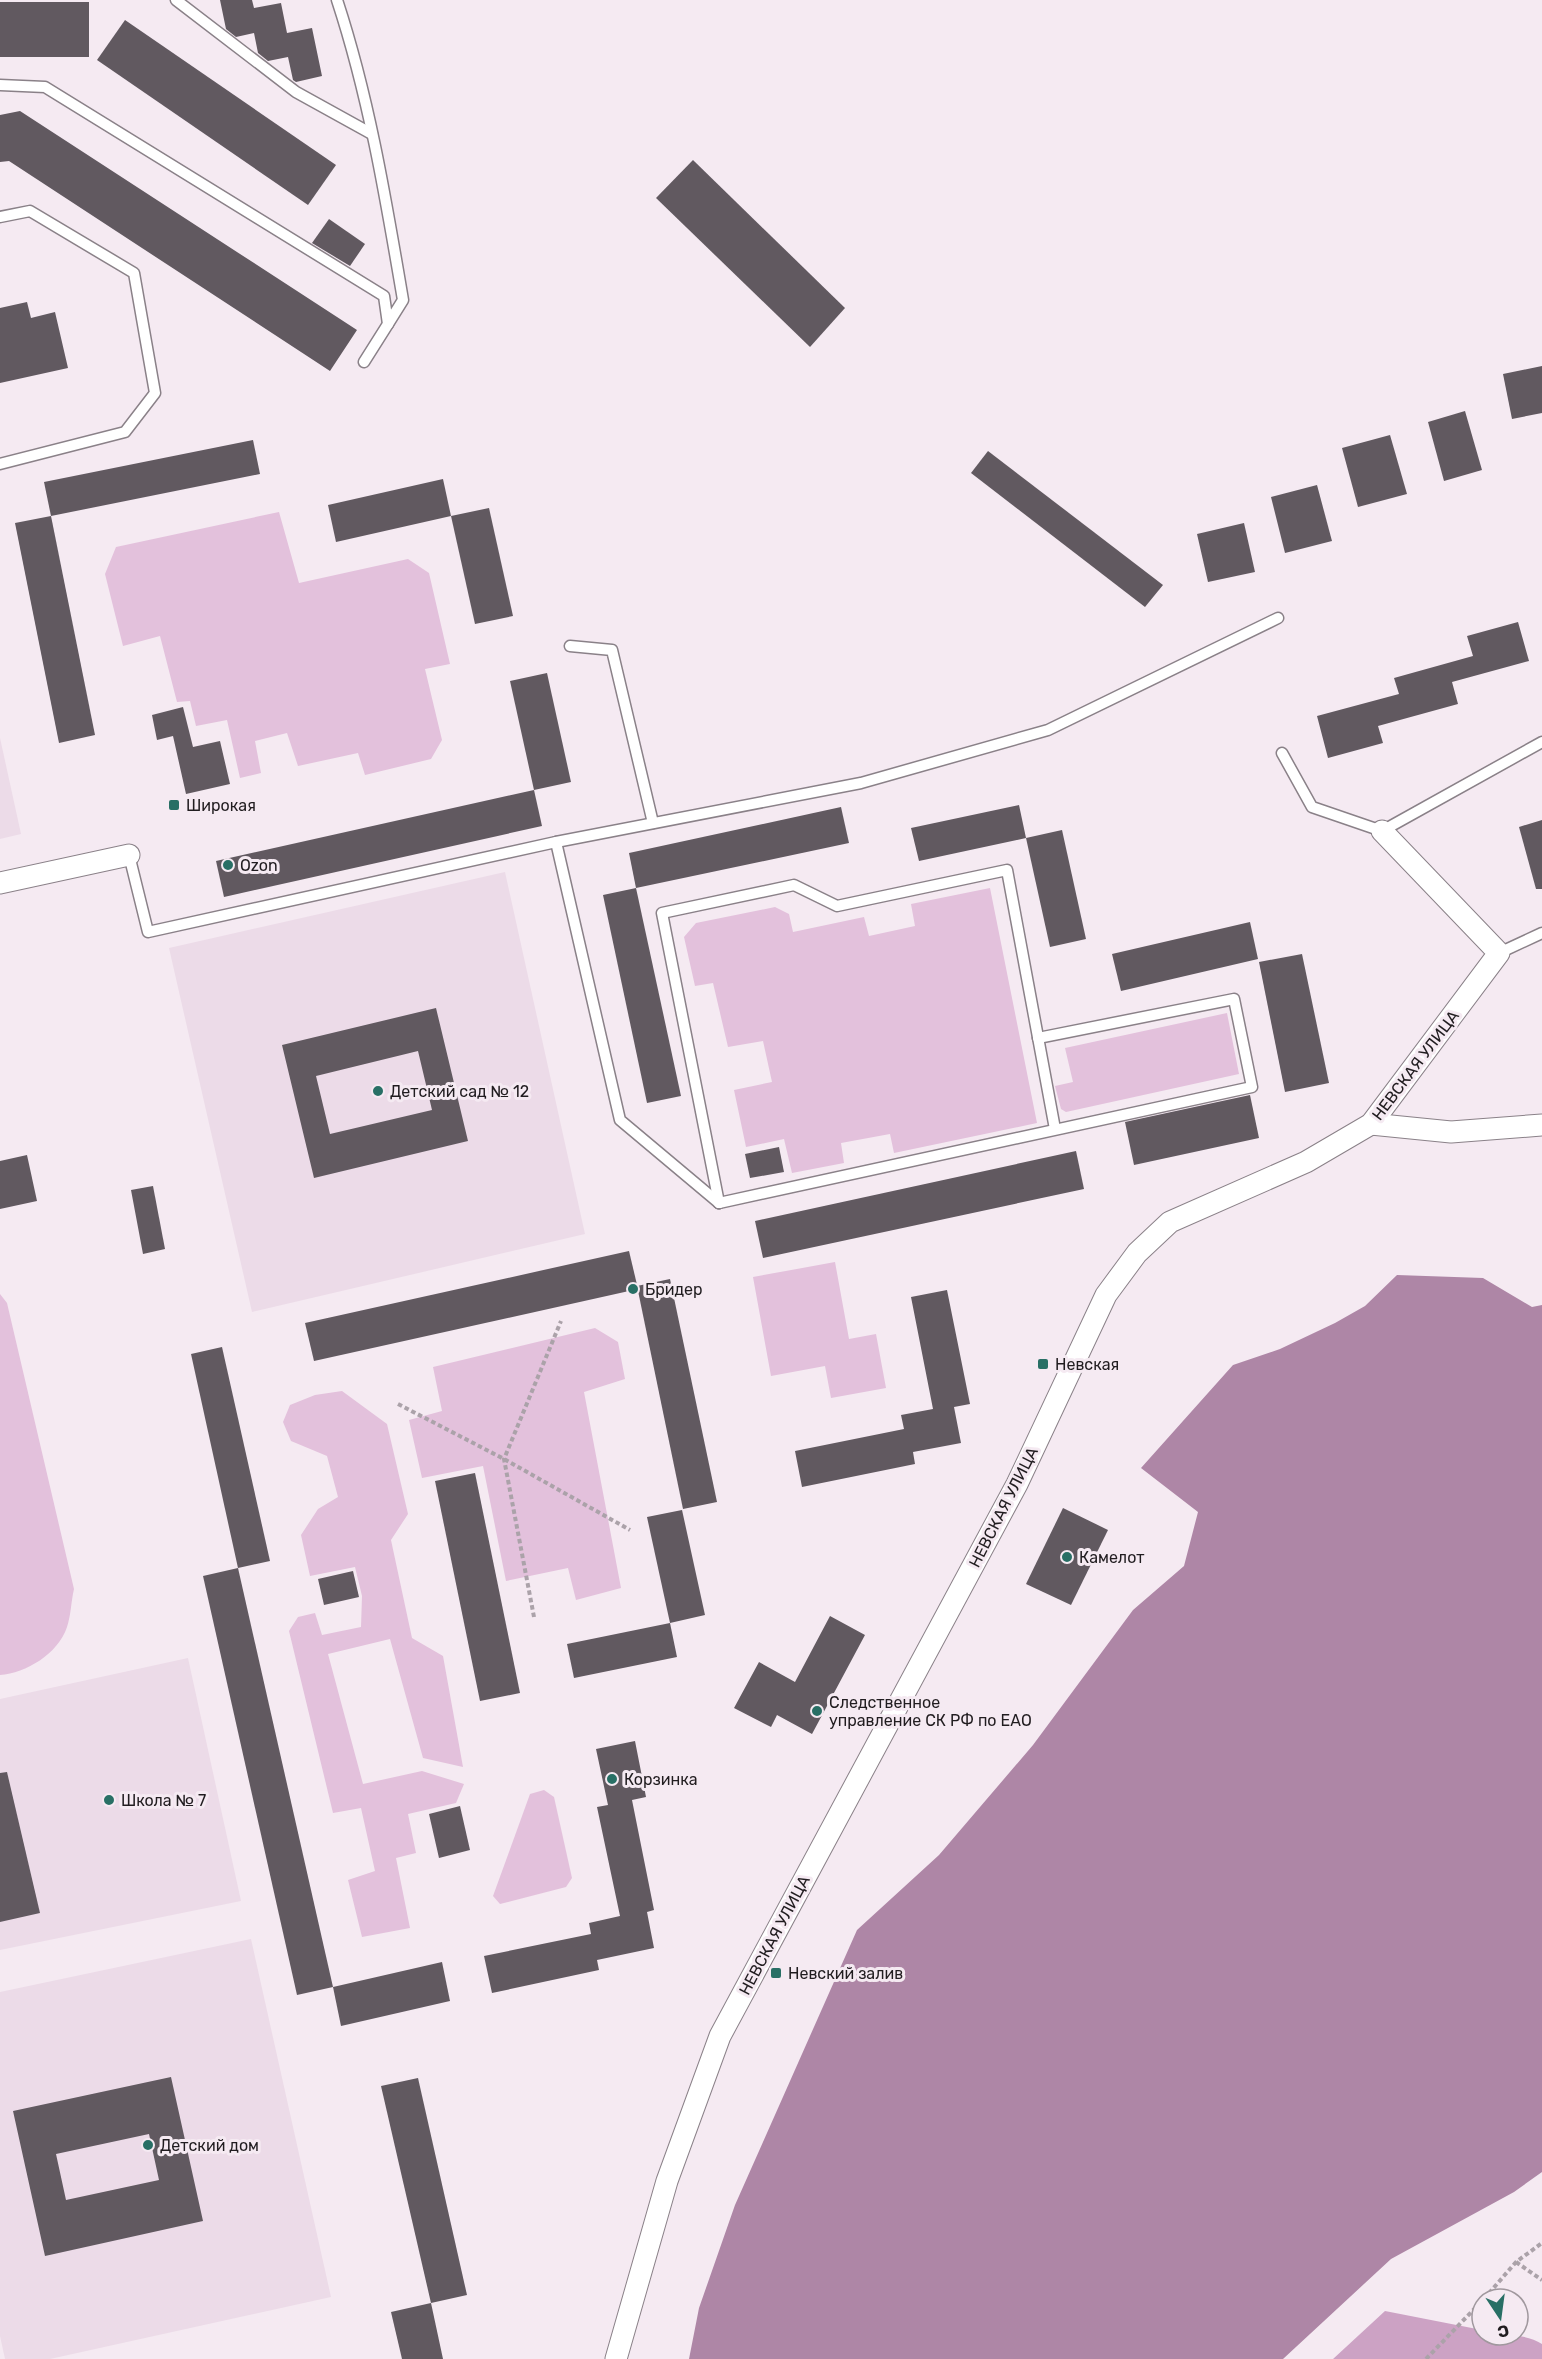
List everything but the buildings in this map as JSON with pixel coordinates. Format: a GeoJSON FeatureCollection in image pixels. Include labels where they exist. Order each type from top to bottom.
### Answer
{"type":"FeatureCollection","features":[{"type":"Feature","properties":{"kind":"street"},"geometry":{"type":"LineString","coordinates":[[1382,831],[1499,953]]}},
{"type":"Feature","properties":{"kind":"street"},"geometry":{"type":"LineString","coordinates":[[0,883],[129,855]]}},
{"type":"Feature","properties":{"kind":"street","name":"НЕВСКАЯ УЛИЦА"},"geometry":{"type":"LineString","coordinates":[[615,2359],[667,2181],[720,2036],[1017,1484],[1106,1295],[1137,1253],[1170,1222],[1306,1162],[1371,1124],[1499,953]]}},
{"type":"Feature","properties":{"kind":"street"},"geometry":{"type":"LineString","coordinates":[[1371,1124],[1451,1132],[1542,1125]]}},
{"type":"Feature","properties":{"kind":"lane"},"geometry":{"type":"LineString","coordinates":[[176,0],[296,92],[372,135]]}},
{"type":"Feature","properties":{"kind":"lane"},"geometry":{"type":"LineString","coordinates":[[337,0],[372,135],[404,300],[364,362]]}},
{"type":"Feature","properties":{"kind":"lane"},"geometry":{"type":"LineString","coordinates":[[0,85],[45,87],[384,296],[388,324]]}},
{"type":"Feature","properties":{"kind":"lane"},"geometry":{"type":"LineString","coordinates":[[0,217],[30,212],[134,273],[155,393],[125,432],[0,464]]}},
{"type":"Feature","properties":{"kind":"lane"},"geometry":{"type":"LineString","coordinates":[[129,855],[148,932],[556,843],[861,783],[1048,730],[1278,618]]}},
{"type":"Feature","properties":{"kind":"lane"},"geometry":{"type":"LineString","coordinates":[[570,646],[612,650],[653,824]]}},
{"type":"Feature","properties":{"kind":"lane"},"geometry":{"type":"LineString","coordinates":[[1282,753],[1312,807],[1382,831],[1542,742]]}},
{"type":"Feature","properties":{"kind":"lane"},"geometry":{"type":"LineString","coordinates":[[556,843],[620,1120],[719,1203]]}},
{"type":"Feature","properties":{"kind":"lane"},"geometry":{"type":"LineString","coordinates":[[719,1203],[662,913],[794,885],[837,906],[1007,870],[1055,1129]]}},
{"type":"Feature","properties":{"kind":"lane"},"geometry":{"type":"LineString","coordinates":[[1499,953],[1542,933]]}},
{"type":"Feature","properties":{"kind":"lane"},"geometry":{"type":"LineString","coordinates":[[719,1203],[1252,1087],[1234,999],[1038,1038]]}},
{"type":"Feature","properties":{"kind":"path"},"geometry":{"type":"LineString","coordinates":[[534,1617],[504,1459],[561,1321]]}},
{"type":"Feature","properties":{"kind":"path"},"geometry":{"type":"LineString","coordinates":[[398,1404],[504,1459],[630,1530]]}},
{"type":"Feature","properties":{"kind":"path"},"geometry":{"type":"LineString","coordinates":[[1494,2287],[1516,2262],[1542,2243]]}},
{"type":"Feature","properties":{"kind":"path"},"geometry":{"type":"LineString","coordinates":[[1516,2262],[1542,2280]]}},
{"type":"Feature","properties":{"kind":"path"},"geometry":{"type":"LineString","coordinates":[[1426,2359],[1470,2313]]}},
{"type":"Feature","properties":{"kind":"shaded area"},"geometry":{"type":"Polygon","coordinates":[[[279,512],[299,583],[408,559],[429,573],[450,664],[425,669],[442,740],[431,759],[365,775],[358,753],[298,766],[287,733],[255,741],[261,773],[240,778],[227,720],[196,726],[190,701],[177,702],[160,636],[123,646],[105,574],[116,547],[279,512]]]}},
{"type":"Feature","properties":{"kind":"shaded area"},"geometry":{"type":"Polygon","coordinates":[[[0,738],[21,834],[0,839],[0,738]]]}},
{"type":"Feature","properties":{"kind":"shaded area","name":"Детский сад № 12"},"geometry":{"type":"Polygon","coordinates":[[[505,872],[585,1234],[252,1312],[169,948],[505,872]]]}},
{"type":"Feature","properties":{"kind":"shaded area"},"geometry":{"type":"Polygon","coordinates":[[[990,888],[1037,1123],[894,1153],[890,1134],[841,1143],[844,1163],[792,1173],[784,1139],[746,1147],[734,1090],[772,1082],[763,1041],[728,1047],[713,983],[695,986],[684,937],[696,923],[775,907],[789,914],[793,932],[864,917],[869,936],[915,926],[911,904],[990,888]]]}},
{"type":"Feature","properties":{"kind":"shaded area"},"geometry":{"type":"Polygon","coordinates":[[[1227,1013],[1239,1074],[1066,1112],[1061,1109],[1055,1086],[1073,1082],[1065,1048],[1227,1013]]]}},
{"type":"Feature","properties":{"kind":"shaded area"},"geometry":{"type":"Polygon","coordinates":[[[835,1262],[849,1339],[876,1334],[886,1388],[831,1398],[825,1366],[771,1376],[753,1277],[835,1262]]]}},
{"type":"Feature","properties":{"kind":"shaded area"},"geometry":{"type":"Polygon","coordinates":[[[1397,1275],[1483,1278],[1532,1307],[1542,1305],[1542,2172],[1514,2192],[1391,2259],[1283,2359],[689,2359],[699,2308],[735,2205],[857,1930],[939,1855],[1033,1745],[1133,1610],[1184,1566],[1198,1512],[1141,1468],[1233,1365],[1280,1349],[1335,1323],[1365,1306],[1397,1275]]]}},
{"type":"Feature","properties":{"kind":"shaded area"},"geometry":{"type":"Polygon","coordinates":[[[0,1294],[7,1303],[74,1589],[67,1627],[56,1646],[49,1654],[30,1666],[0,1675],[0,1294]]]}},
{"type":"Feature","properties":{"kind":"shaded area"},"geometry":{"type":"Polygon","coordinates":[[[595,1328],[618,1342],[625,1379],[584,1392],[621,1588],[576,1600],[568,1568],[506,1581],[483,1466],[422,1478],[409,1420],[442,1411],[433,1367],[595,1328]]]}},
{"type":"Feature","properties":{"kind":"shaded area"},"geometry":{"type":"Polygon","coordinates":[[[342,1391],[387,1424],[408,1514],[391,1540],[412,1638],[443,1656],[463,1767],[423,1758],[390,1639],[328,1654],[363,1784],[422,1771],[464,1784],[456,1803],[408,1814],[416,1853],[396,1858],[410,1928],[362,1937],[348,1880],[375,1871],[361,1808],[333,1813],[289,1631],[298,1617],[315,1613],[322,1635],[361,1627],[362,1596],[355,1567],[310,1576],[301,1535],[318,1509],[338,1497],[327,1456],[291,1441],[283,1422],[290,1405],[315,1395],[342,1391]]]}},
{"type":"Feature","properties":{"kind":"shaded area","name":"Школа № 7"},"geometry":{"type":"Polygon","coordinates":[[[188,1658],[241,1901],[0,1950],[0,1699],[188,1658]]]}},
{"type":"Feature","properties":{"kind":"shaded area"},"geometry":{"type":"Polygon","coordinates":[[[544,1790],[554,1797],[572,1878],[566,1887],[500,1904],[493,1896],[530,1794],[544,1790]]]}},
{"type":"Feature","properties":{"kind":"shaded area","name":"Детский дом"},"geometry":{"type":"Polygon","coordinates":[[[251,1939],[331,2297],[50,2359],[5,2359],[0,2336],[0,1992],[251,1939]]]}},
{"type":"Feature","properties":{"kind":"shaded area"},"geometry":{"type":"Polygon","coordinates":[[[1385,2311],[1470,2328],[1470,2347],[1530,2347],[1530,2338],[1542,2344],[1542,2359],[1333,2359],[1385,2311]]]}},
{"type":"Feature","properties":{"kind":"place","name":"Широкая"},"geometry":{"type":"Point","coordinates":[174,805]}},
{"type":"Feature","properties":{"kind":"place","name":"Ozon"},"geometry":{"type":"Point","coordinates":[228,865]}},
{"type":"Feature","properties":{"kind":"place","name":"Детский сад № 12"},"geometry":{"type":"Point","coordinates":[378,1091]}},
{"type":"Feature","properties":{"kind":"place","name":"Бридер"},"geometry":{"type":"Point","coordinates":[633,1289]}},
{"type":"Feature","properties":{"kind":"place","name":"Невская"},"geometry":{"type":"Point","coordinates":[1043,1364]}},
{"type":"Feature","properties":{"kind":"place","name":"Камелот"},"geometry":{"type":"Point","coordinates":[1067,1557]}},
{"type":"Feature","properties":{"kind":"place","name":"Следственное управление СК РФ по ЕАО"},"geometry":{"type":"Point","coordinates":[817,1711]}},
{"type":"Feature","properties":{"kind":"place","name":"Корзинка"},"geometry":{"type":"Point","coordinates":[612,1779]}},
{"type":"Feature","properties":{"kind":"place","name":"Школа № 7"},"geometry":{"type":"Point","coordinates":[109,1800]}},
{"type":"Feature","properties":{"kind":"place","name":"Невский залив"},"geometry":{"type":"Point","coordinates":[776,1973]}},
{"type":"Feature","properties":{"kind":"place","name":"Детский дом"},"geometry":{"type":"Point","coordinates":[148,2145]}}]}
